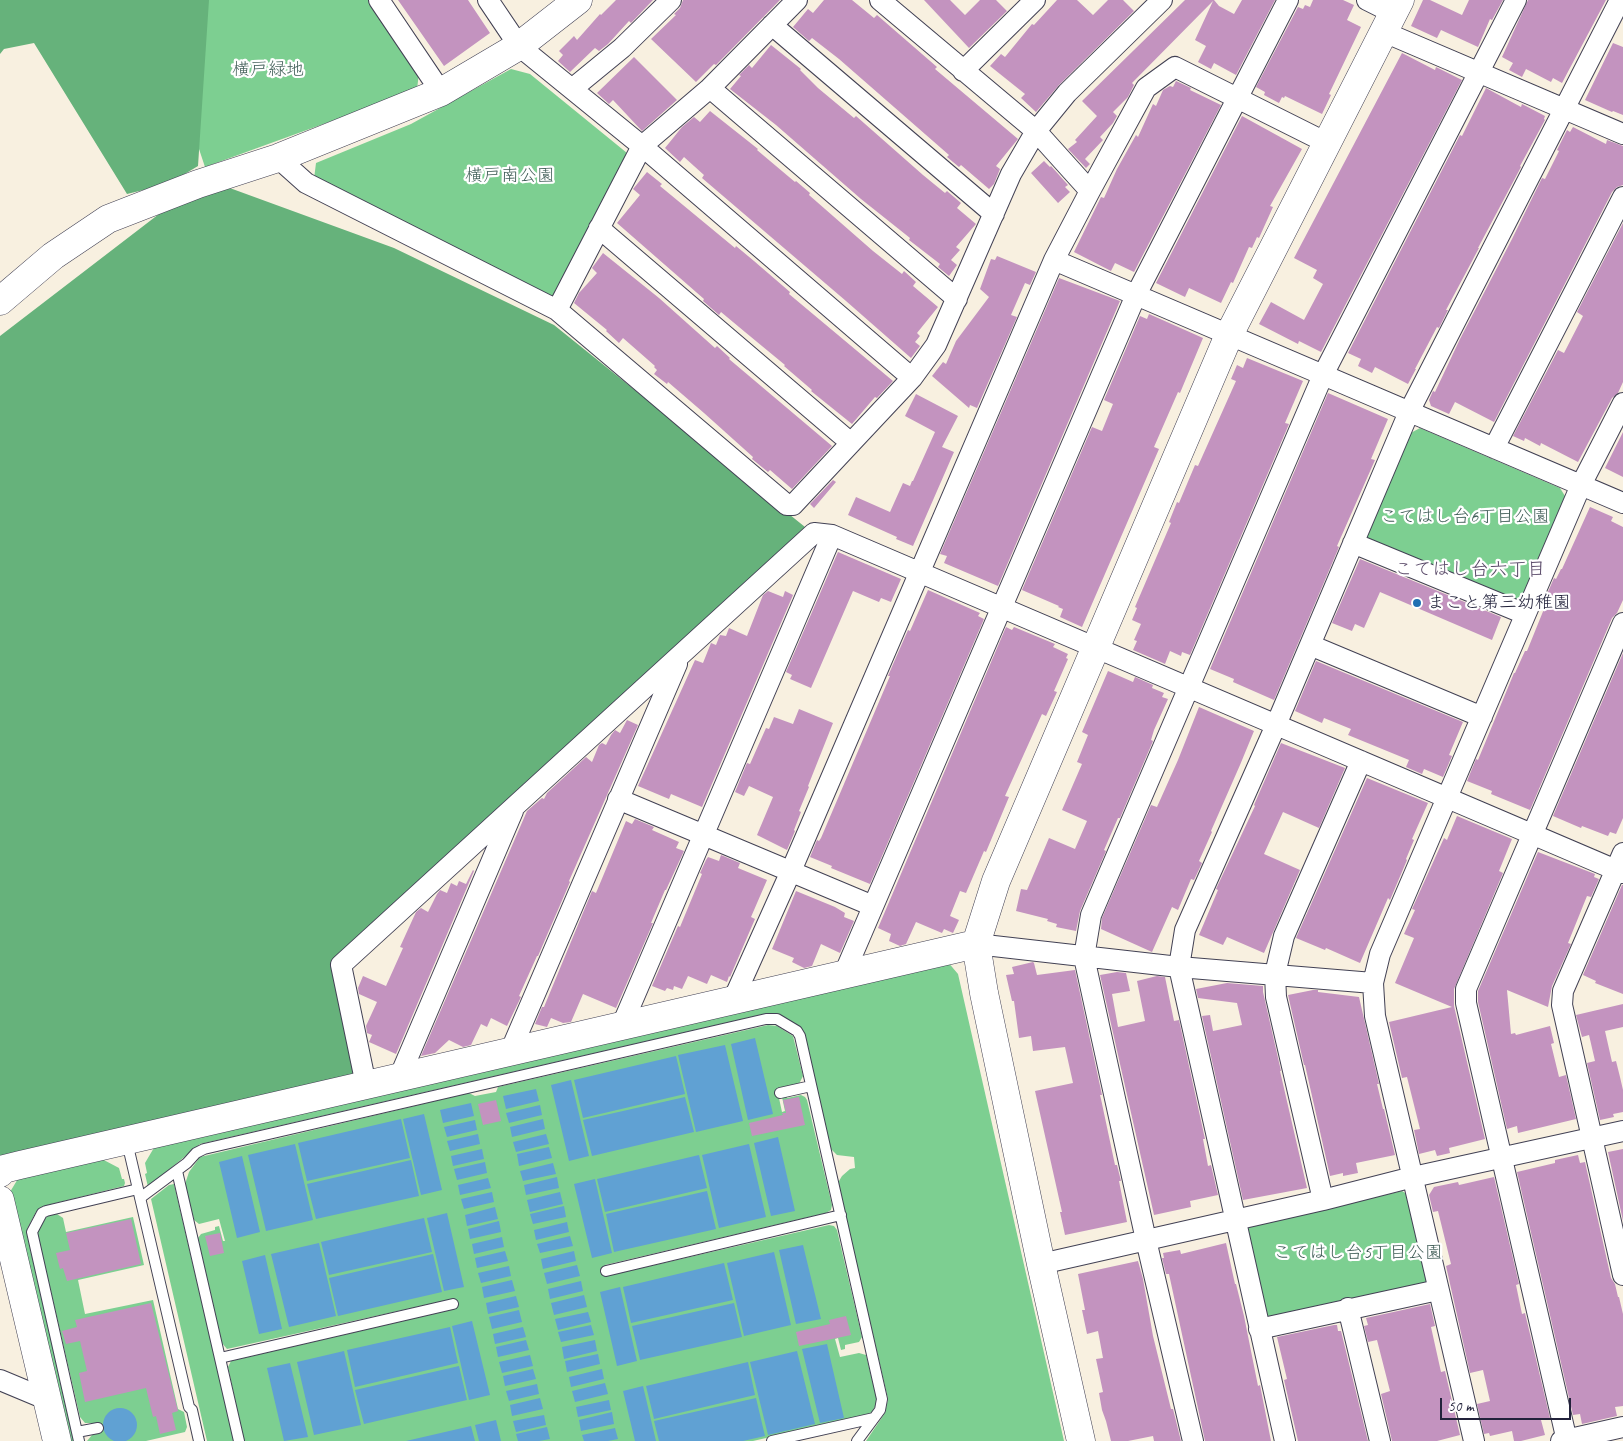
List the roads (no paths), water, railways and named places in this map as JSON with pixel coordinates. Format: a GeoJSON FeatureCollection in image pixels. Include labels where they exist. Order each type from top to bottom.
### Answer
{"type":"FeatureCollection","features":[{"type":"Feature","properties":{"kind":"street"},"geometry":{"type":"LineString","coordinates":[[379,0],[441,92]]}},
{"type":"Feature","properties":{"kind":"street"},"geometry":{"type":"LineString","coordinates":[[488,0],[519,46],[642,146],[912,378]]}},
{"type":"Feature","properties":{"kind":"street"},"geometry":{"type":"LineString","coordinates":[[0,301],[53,256],[108,219],[198,184],[278,158],[441,92],[519,46],[578,0]]}},
{"type":"Feature","properties":{"kind":"street"},"geometry":{"type":"LineString","coordinates":[[572,89],[622,48],[671,0]]}},
{"type":"Feature","properties":{"kind":"street"},"geometry":{"type":"LineString","coordinates":[[557,310],[642,146],[710,88],[797,0]]}},
{"type":"Feature","properties":{"kind":"street"},"geometry":{"type":"LineString","coordinates":[[963,71],[1035,0]]}},
{"type":"Feature","properties":{"kind":"street"},"geometry":{"type":"LineString","coordinates":[[278,158],[306,183],[557,310],[787,506],[794,505],[912,378],[936,346],[1012,174],[1036,131],[1067,93],[1162,0]]}},
{"type":"Feature","properties":{"kind":"street"},"geometry":{"type":"LineString","coordinates":[[844,974],[1003,608],[1136,294],[1288,0]]}},
{"type":"Feature","properties":{"kind":"street"},"geometry":{"type":"LineString","coordinates":[[1367,0],[1393,15],[1478,72],[1623,134]]}},
{"type":"Feature","properties":{"kind":"street"},"geometry":{"type":"LineString","coordinates":[[1193,1441],[1146,1240],[1084,957],[1091,915],[1323,375],[1516,0]]}},
{"type":"Feature","properties":{"kind":"street"},"geometry":{"type":"LineString","coordinates":[[1285,1441],[1179,967],[1185,930],[1276,725],[1409,412],[1620,0]]}},
{"type":"Feature","properties":{"kind":"street"},"geometry":{"type":"LineString","coordinates":[[894,4],[963,71],[1036,131],[1090,191]]}},
{"type":"Feature","properties":{"kind":"street"},"geometry":{"type":"LineString","coordinates":[[1081,1441],[1041,1264],[984,993],[976,944],[996,881],[1229,334],[1393,15]]}},
{"type":"Feature","properties":{"kind":"street"},"geometry":{"type":"LineString","coordinates":[[772,25],[994,214]]}},
{"type":"Feature","properties":{"kind":"street"},"geometry":{"type":"LineString","coordinates":[[733,1000],[791,871],[1054,260],[1146,88],[1175,67],[1327,143]]}},
{"type":"Feature","properties":{"kind":"street"},"geometry":{"type":"LineString","coordinates":[[710,88],[957,299]]}},
{"type":"Feature","properties":{"kind":"street"},"geometry":{"type":"LineString","coordinates":[[1494,448],[1623,197]]}},
{"type":"Feature","properties":{"kind":"street"},"geometry":{"type":"LineString","coordinates":[[599,228],[851,443]]}},
{"type":"Feature","properties":{"kind":"street"},"geometry":{"type":"LineString","coordinates":[[1054,260],[1623,503]]}},
{"type":"Feature","properties":{"kind":"street"},"geometry":{"type":"LineString","coordinates":[[1474,1441],[1375,1016],[1374,983],[1380,954],[1446,797],[1580,485],[1623,402]]}},
{"type":"Feature","properties":{"kind":"street"},"geometry":{"type":"LineString","coordinates":[[366,1085],[341,965],[814,533],[832,534],[1446,797],[1532,833],[1621,865],[1563,991],[1562,1005],[1623,1275]]}},
{"type":"Feature","properties":{"kind":"street"},"geometry":{"type":"LineString","coordinates":[[622,1025],[832,534]]}},
{"type":"Feature","properties":{"kind":"street"},"geometry":{"type":"LineString","coordinates":[[1353,543],[1526,614]]}},
{"type":"Feature","properties":{"kind":"street"},"geometry":{"type":"LineString","coordinates":[[1623,624],[1466,989],[1466,1003],[1565,1441],[1623,1427]]}},
{"type":"Feature","properties":{"kind":"street"},"geometry":{"type":"LineString","coordinates":[[1310,645],[1482,716]]}},
{"type":"Feature","properties":{"kind":"street"},"geometry":{"type":"LineString","coordinates":[[510,1052],[618,798],[681,656]]}},
{"type":"Feature","properties":{"kind":"street"},"geometry":{"type":"LineString","coordinates":[[1323,1200],[1276,997],[1275,974],[1284,936],[1361,761]]}},
{"type":"Feature","properties":{"kind":"street"},"geometry":{"type":"LineString","coordinates":[[618,798],[873,906]]}},
{"type":"Feature","properties":{"kind":"street"},"geometry":{"type":"LineString","coordinates":[[399,1078],[516,805]]}},
{"type":"Feature","properties":{"kind":"street"},"geometry":{"type":"LineString","coordinates":[[0,1174],[4,1169],[20,1165],[976,944],[1179,967],[1374,983]]}},
{"type":"Feature","properties":{"kind":"street"},"geometry":{"type":"LineString","coordinates":[[1041,1264],[1323,1200],[1413,1177],[1623,1131]]}},
{"type":"Feature","properties":{"kind":"street"},"geometry":{"type":"LineString","coordinates":[[0,1200],[48,1400],[71,1438]]}},
{"type":"Feature","properties":{"kind":"street"},"geometry":{"type":"LineString","coordinates":[[1259,1328],[1438,1290]]}},
{"type":"Feature","properties":{"kind":"street"},"geometry":{"type":"LineString","coordinates":[[1348,1308],[1380,1441]]}},
{"type":"Feature","properties":{"kind":"street"},"geometry":{"type":"LineString","coordinates":[[0,1380],[48,1400]]}},
{"type":"Feature","properties":{"kind":"lane"},"geometry":{"type":"LineString","coordinates":[[98,1428],[71,1438],[32,1232],[42,1213],[46,1210],[139,1194],[177,1171],[196,1153],[204,1149],[766,1019],[777,1020],[797,1031],[882,1399],[880,1410],[857,1441]]}},
{"type":"Feature","properties":{"kind":"lane"},"geometry":{"type":"LineString","coordinates":[[780,1093],[811,1086]]}},
{"type":"Feature","properties":{"kind":"lane"},"geometry":{"type":"LineString","coordinates":[[127,1140],[198,1441]]}},
{"type":"Feature","properties":{"kind":"lane"},"geometry":{"type":"LineString","coordinates":[[177,1171],[240,1441]]}},
{"type":"Feature","properties":{"kind":"lane"},"geometry":{"type":"LineString","coordinates":[[606,1271],[841,1215]]}},
{"type":"Feature","properties":{"kind":"lane"},"geometry":{"type":"LineString","coordinates":[[220,1358],[453,1304]]}},
{"type":"Feature","properties":{"kind":"lane"},"geometry":{"type":"LineString","coordinates":[[772,1441],[874,1418]]}},
{"type":"Feature","properties":{"kind":"lane"},"geometry":{"type":"LineString","coordinates":[[852,1423],[857,1441]]}},
{"type":"Feature","properties":{"kind":"water"},"geometry":{"type":"Polygon","coordinates":[[[755,1038],[773,1114],[748,1120],[731,1044],[755,1038]]]}},
{"type":"Feature","properties":{"kind":"water"},"geometry":{"type":"Polygon","coordinates":[[[725,1045],[743,1121],[696,1132],[678,1055],[725,1045]]]}},
{"type":"Feature","properties":{"kind":"water"},"geometry":{"type":"Polygon","coordinates":[[[676,1056],[685,1094],[583,1118],[574,1080],[676,1056]]]}},
{"type":"Feature","properties":{"kind":"water"},"geometry":{"type":"Polygon","coordinates":[[[571,1080],[589,1156],[569,1161],[551,1085],[571,1080]]]}},
{"type":"Feature","properties":{"kind":"water"},"geometry":{"type":"Polygon","coordinates":[[[536,1089],[539,1101],[506,1109],[503,1096],[536,1089]]]}},
{"type":"Feature","properties":{"kind":"water"},"geometry":{"type":"Polygon","coordinates":[[[685,1097],[694,1132],[592,1156],[583,1120],[685,1097]]]}},
{"type":"Feature","properties":{"kind":"water"},"geometry":{"type":"Polygon","coordinates":[[[471,1103],[474,1116],[443,1123],[440,1110],[471,1103]]]}},
{"type":"Feature","properties":{"kind":"water"},"geometry":{"type":"Polygon","coordinates":[[[540,1105],[542,1115],[509,1123],[506,1113],[540,1105]]]}},
{"type":"Feature","properties":{"kind":"water"},"geometry":{"type":"Polygon","coordinates":[[[424,1114],[442,1190],[421,1195],[403,1119],[424,1114]]]}},
{"type":"Feature","properties":{"kind":"water"},"geometry":{"type":"Polygon","coordinates":[[[401,1119],[410,1158],[307,1181],[298,1143],[401,1119]]]}},
{"type":"Feature","properties":{"kind":"water"},"geometry":{"type":"Polygon","coordinates":[[[543,1119],[545,1129],[512,1137],[510,1127],[543,1119]]]}},
{"type":"Feature","properties":{"kind":"water"},"geometry":{"type":"Polygon","coordinates":[[[475,1120],[477,1130],[447,1137],[444,1127],[475,1120]]]}},
{"type":"Feature","properties":{"kind":"water"},"geometry":{"type":"Polygon","coordinates":[[[478,1134],[480,1144],[450,1151],[447,1141],[478,1134]]]}},
{"type":"Feature","properties":{"kind":"water"},"geometry":{"type":"Polygon","coordinates":[[[546,1134],[549,1144],[516,1152],[513,1142],[546,1134]]]}},
{"type":"Feature","properties":{"kind":"water"},"geometry":{"type":"Polygon","coordinates":[[[778,1137],[795,1211],[771,1216],[754,1143],[778,1137]]]}},
{"type":"Feature","properties":{"kind":"water"},"geometry":{"type":"Polygon","coordinates":[[[295,1144],[313,1220],[266,1231],[248,1155],[295,1144]]]}},
{"type":"Feature","properties":{"kind":"water"},"geometry":{"type":"Polygon","coordinates":[[[749,1144],[766,1217],[719,1228],[702,1155],[749,1144]]]}},
{"type":"Feature","properties":{"kind":"water"},"geometry":{"type":"Polygon","coordinates":[[[549,1147],[552,1158],[519,1166],[517,1154],[549,1147]]]}},
{"type":"Feature","properties":{"kind":"water"},"geometry":{"type":"Polygon","coordinates":[[[482,1149],[484,1159],[453,1166],[451,1156],[482,1149]]]}},
{"type":"Feature","properties":{"kind":"water"},"geometry":{"type":"Polygon","coordinates":[[[699,1155],[707,1188],[605,1212],[597,1179],[699,1155]]]}},
{"type":"Feature","properties":{"kind":"water"},"geometry":{"type":"Polygon","coordinates":[[[242,1156],[260,1232],[237,1238],[219,1162],[242,1156]]]}},
{"type":"Feature","properties":{"kind":"water"},"geometry":{"type":"Polygon","coordinates":[[[411,1160],[419,1196],[316,1219],[307,1184],[411,1160]]]}},
{"type":"Feature","properties":{"kind":"water"},"geometry":{"type":"Polygon","coordinates":[[[485,1162],[487,1173],[457,1180],[454,1169],[485,1162]]]}},
{"type":"Feature","properties":{"kind":"water"},"geometry":{"type":"Polygon","coordinates":[[[553,1163],[556,1174],[523,1181],[520,1171],[553,1163]]]}},
{"type":"Feature","properties":{"kind":"water"},"geometry":{"type":"Polygon","coordinates":[[[557,1177],[559,1188],[526,1195],[524,1185],[557,1177]]]}},
{"type":"Feature","properties":{"kind":"water"},"geometry":{"type":"Polygon","coordinates":[[[488,1178],[491,1188],[460,1195],[458,1185],[488,1178]]]}},
{"type":"Feature","properties":{"kind":"water"},"geometry":{"type":"Polygon","coordinates":[[[595,1179],[612,1253],[592,1258],[574,1184],[595,1179]]]}},
{"type":"Feature","properties":{"kind":"water"},"geometry":{"type":"Polygon","coordinates":[[[707,1191],[716,1229],[614,1252],[606,1214],[707,1191]]]}},
{"type":"Feature","properties":{"kind":"water"},"geometry":{"type":"Polygon","coordinates":[[[492,1192],[494,1202],[464,1209],[461,1199],[492,1192]]]}},
{"type":"Feature","properties":{"kind":"water"},"geometry":{"type":"Polygon","coordinates":[[[560,1192],[563,1204],[530,1212],[527,1200],[560,1192]]]}},
{"type":"Feature","properties":{"kind":"water"},"geometry":{"type":"Polygon","coordinates":[[[564,1206],[566,1217],[533,1224],[530,1214],[564,1206]]]}},
{"type":"Feature","properties":{"kind":"water"},"geometry":{"type":"Polygon","coordinates":[[[495,1207],[498,1219],[467,1226],[465,1215],[495,1207]]]}},
{"type":"Feature","properties":{"kind":"water"},"geometry":{"type":"Polygon","coordinates":[[[447,1213],[464,1287],[444,1291],[427,1218],[447,1213]]]}},
{"type":"Feature","properties":{"kind":"water"},"geometry":{"type":"Polygon","coordinates":[[[424,1218],[432,1252],[329,1275],[321,1242],[424,1218]]]}},
{"type":"Feature","properties":{"kind":"water"},"geometry":{"type":"Polygon","coordinates":[[[499,1221],[501,1232],[470,1239],[468,1229],[499,1221]]]}},
{"type":"Feature","properties":{"kind":"water"},"geometry":{"type":"Polygon","coordinates":[[[567,1222],[569,1232],[536,1240],[534,1230],[567,1222]]]}},
{"type":"Feature","properties":{"kind":"water"},"geometry":{"type":"Polygon","coordinates":[[[570,1236],[573,1246],[540,1253],[537,1244],[570,1236]]]}},
{"type":"Feature","properties":{"kind":"water"},"geometry":{"type":"Polygon","coordinates":[[[502,1237],[504,1247],[474,1254],[472,1244],[502,1237]]]}},
{"type":"Feature","properties":{"kind":"water"},"geometry":{"type":"Polygon","coordinates":[[[319,1243],[336,1316],[289,1327],[271,1254],[319,1243]]]}},
{"type":"Feature","properties":{"kind":"water"},"geometry":{"type":"Polygon","coordinates":[[[803,1245],[821,1319],[796,1324],[779,1250],[803,1245]]]}},
{"type":"Feature","properties":{"kind":"water"},"geometry":{"type":"Polygon","coordinates":[[[505,1251],[508,1261],[477,1268],[475,1258],[505,1251]]]}},
{"type":"Feature","properties":{"kind":"water"},"geometry":{"type":"Polygon","coordinates":[[[574,1251],[576,1261],[543,1269],[541,1259],[574,1251]]]}},
{"type":"Feature","properties":{"kind":"water"},"geometry":{"type":"Polygon","coordinates":[[[774,1252],[791,1325],[744,1336],[727,1263],[774,1252]]]}},
{"type":"Feature","properties":{"kind":"water"},"geometry":{"type":"Polygon","coordinates":[[[433,1254],[442,1292],[338,1316],[329,1278],[433,1254]]]}},
{"type":"Feature","properties":{"kind":"water"},"geometry":{"type":"Polygon","coordinates":[[[265,1255],[282,1329],[259,1334],[242,1261],[265,1255]]]}},
{"type":"Feature","properties":{"kind":"water"},"geometry":{"type":"Polygon","coordinates":[[[724,1263],[733,1300],[631,1323],[623,1287],[724,1263]]]}},
{"type":"Feature","properties":{"kind":"water"},"geometry":{"type":"Polygon","coordinates":[[[577,1265],[580,1276],[547,1284],[544,1273],[577,1265]]]}},
{"type":"Feature","properties":{"kind":"water"},"geometry":{"type":"Polygon","coordinates":[[[509,1266],[511,1276],[481,1283],[478,1273],[509,1266]]]}},
{"type":"Feature","properties":{"kind":"water"},"geometry":{"type":"Polygon","coordinates":[[[512,1280],[515,1291],[484,1298],[482,1287],[512,1280]]]}},
{"type":"Feature","properties":{"kind":"water"},"geometry":{"type":"Polygon","coordinates":[[[581,1281],[583,1291],[550,1299],[548,1289],[581,1281]]]}},
{"type":"Feature","properties":{"kind":"water"},"geometry":{"type":"Polygon","coordinates":[[[620,1287],[637,1361],[617,1366],[600,1292],[620,1287]]]}},
{"type":"Feature","properties":{"kind":"water"},"geometry":{"type":"Polygon","coordinates":[[[584,1295],[587,1307],[554,1315],[551,1303],[584,1295]]]}},
{"type":"Feature","properties":{"kind":"water"},"geometry":{"type":"Polygon","coordinates":[[[516,1296],[519,1307],[488,1314],[486,1303],[516,1296]]]}},
{"type":"Feature","properties":{"kind":"water"},"geometry":{"type":"Polygon","coordinates":[[[734,1303],[742,1337],[640,1360],[632,1326],[734,1303]]]}},
{"type":"Feature","properties":{"kind":"water"},"geometry":{"type":"Polygon","coordinates":[[[519,1310],[522,1322],[492,1329],[489,1317],[519,1310]]]}},
{"type":"Feature","properties":{"kind":"water"},"geometry":{"type":"Polygon","coordinates":[[[588,1312],[591,1322],[558,1330],[555,1319],[588,1312]]]}},
{"type":"Feature","properties":{"kind":"water"},"geometry":{"type":"Polygon","coordinates":[[[472,1321],[490,1395],[469,1400],[452,1326],[472,1321]]]}},
{"type":"Feature","properties":{"kind":"water"},"geometry":{"type":"Polygon","coordinates":[[[591,1325],[594,1335],[561,1342],[558,1332],[591,1325]]]}},
{"type":"Feature","properties":{"kind":"water"},"geometry":{"type":"Polygon","coordinates":[[[450,1327],[458,1363],[355,1387],[347,1350],[450,1327]]]}},
{"type":"Feature","properties":{"kind":"water"},"geometry":{"type":"Polygon","coordinates":[[[523,1327],[526,1337],[495,1344],[493,1334],[523,1327]]]}},
{"type":"Feature","properties":{"kind":"water"},"geometry":{"type":"Polygon","coordinates":[[[526,1340],[529,1350],[498,1357],[496,1347],[526,1340]]]}},
{"type":"Feature","properties":{"kind":"water"},"geometry":{"type":"Polygon","coordinates":[[[595,1340],[597,1351],[564,1359],[562,1347],[595,1340]]]}},
{"type":"Feature","properties":{"kind":"water"},"geometry":{"type":"Polygon","coordinates":[[[827,1344],[844,1418],[820,1423],[802,1349],[827,1344]]]}},
{"type":"Feature","properties":{"kind":"water"},"geometry":{"type":"Polygon","coordinates":[[[344,1351],[361,1425],[314,1435],[297,1362],[344,1351]]]}},
{"type":"Feature","properties":{"kind":"water"},"geometry":{"type":"Polygon","coordinates":[[[797,1351],[815,1424],[768,1435],[750,1362],[797,1351]]]}},
{"type":"Feature","properties":{"kind":"water"},"geometry":{"type":"Polygon","coordinates":[[[598,1354],[600,1364],[567,1372],[565,1361],[598,1354]]]}},
{"type":"Feature","properties":{"kind":"water"},"geometry":{"type":"Polygon","coordinates":[[[530,1355],[533,1366],[502,1373],[499,1362],[530,1355]]]}},
{"type":"Feature","properties":{"kind":"water"},"geometry":{"type":"Polygon","coordinates":[[[748,1362],[755,1395],[654,1419],[646,1386],[748,1362]]]}},
{"type":"Feature","properties":{"kind":"water"},"geometry":{"type":"Polygon","coordinates":[[[290,1363],[308,1437],[284,1441],[267,1368],[290,1363]]]}},
{"type":"Feature","properties":{"kind":"water"},"geometry":{"type":"Polygon","coordinates":[[[459,1366],[467,1400],[364,1424],[355,1390],[459,1366]]]}},
{"type":"Feature","properties":{"kind":"water"},"geometry":{"type":"Polygon","coordinates":[[[533,1369],[536,1379],[505,1386],[503,1376],[533,1369]]]}},
{"type":"Feature","properties":{"kind":"water"},"geometry":{"type":"Polygon","coordinates":[[[602,1369],[604,1379],[571,1387],[569,1377],[602,1369]]]}},
{"type":"Feature","properties":{"kind":"water"},"geometry":{"type":"Polygon","coordinates":[[[605,1383],[608,1394],[575,1402],[572,1391],[605,1383]]]}},
{"type":"Feature","properties":{"kind":"water"},"geometry":{"type":"Polygon","coordinates":[[[537,1384],[539,1394],[509,1401],[506,1391],[537,1384]]]}},
{"type":"Feature","properties":{"kind":"water"},"geometry":{"type":"Polygon","coordinates":[[[643,1386],[656,1441],[635,1441],[623,1391],[643,1386]]]}},
{"type":"Feature","properties":{"kind":"water"},"geometry":{"type":"Polygon","coordinates":[[[540,1398],[543,1409],[512,1416],[510,1405],[540,1398]]]}},
{"type":"Feature","properties":{"kind":"water"},"geometry":{"type":"Polygon","coordinates":[[[756,1398],[765,1436],[743,1441],[659,1441],[654,1421],[756,1398]]]}},
{"type":"Feature","properties":{"kind":"water"},"geometry":{"type":"Polygon","coordinates":[[[609,1400],[611,1410],[578,1417],[576,1407],[609,1400]]]}},
{"type":"Feature","properties":{"kind":"water"},"geometry":{"type":"Polygon","coordinates":[[[120,1408],[132,1413],[137,1425],[132,1437],[120,1442],[108,1437],[103,1425],[108,1413],[120,1408]]]}},
{"type":"Feature","properties":{"kind":"water"},"geometry":{"type":"Polygon","coordinates":[[[612,1412],[614,1424],[581,1431],[579,1420],[612,1412]]]}},
{"type":"Feature","properties":{"kind":"water"},"geometry":{"type":"Polygon","coordinates":[[[544,1415],[546,1425],[516,1432],[513,1421],[544,1415]]]}},
{"type":"Feature","properties":{"kind":"water"},"geometry":{"type":"Polygon","coordinates":[[[496,1420],[501,1441],[479,1441],[475,1425],[496,1420]]]}},
{"type":"Feature","properties":{"kind":"water"},"geometry":{"type":"Polygon","coordinates":[[[471,1426],[475,1441],[406,1441],[471,1426]]]}},
{"type":"Feature","properties":{"kind":"water"},"geometry":{"type":"Polygon","coordinates":[[[547,1427],[550,1439],[518,1441],[516,1434],[547,1427]]]}},
{"type":"Feature","properties":{"kind":"water"},"geometry":{"type":"Polygon","coordinates":[[[615,1428],[618,1439],[584,1441],[582,1435],[615,1428]]]}},
{"type":"Feature","properties":{"kind":"place","name":"まこと第三幼稚園"},"geometry":{"type":"Point","coordinates":[1417,603]}},
{"type":"Feature","properties":{"kind":"district","name":"こてはし台六丁目"},"geometry":{"type":"Point","coordinates":[1470,570]}},
{"type":"Feature","properties":{"kind":"park label","name":"横戸緑地"},"geometry":{"type":"Point","coordinates":[268,70]}},
{"type":"Feature","properties":{"kind":"park label","name":"横戸南公園"},"geometry":{"type":"Point","coordinates":[510,176]}},
{"type":"Feature","properties":{"kind":"park label","name":"こてはし台6丁目公園"},"geometry":{"type":"Point","coordinates":[1465,517]}},
{"type":"Feature","properties":{"kind":"park label","name":"こてはし台5丁目公園"},"geometry":{"type":"Point","coordinates":[1358,1253]}}]}
